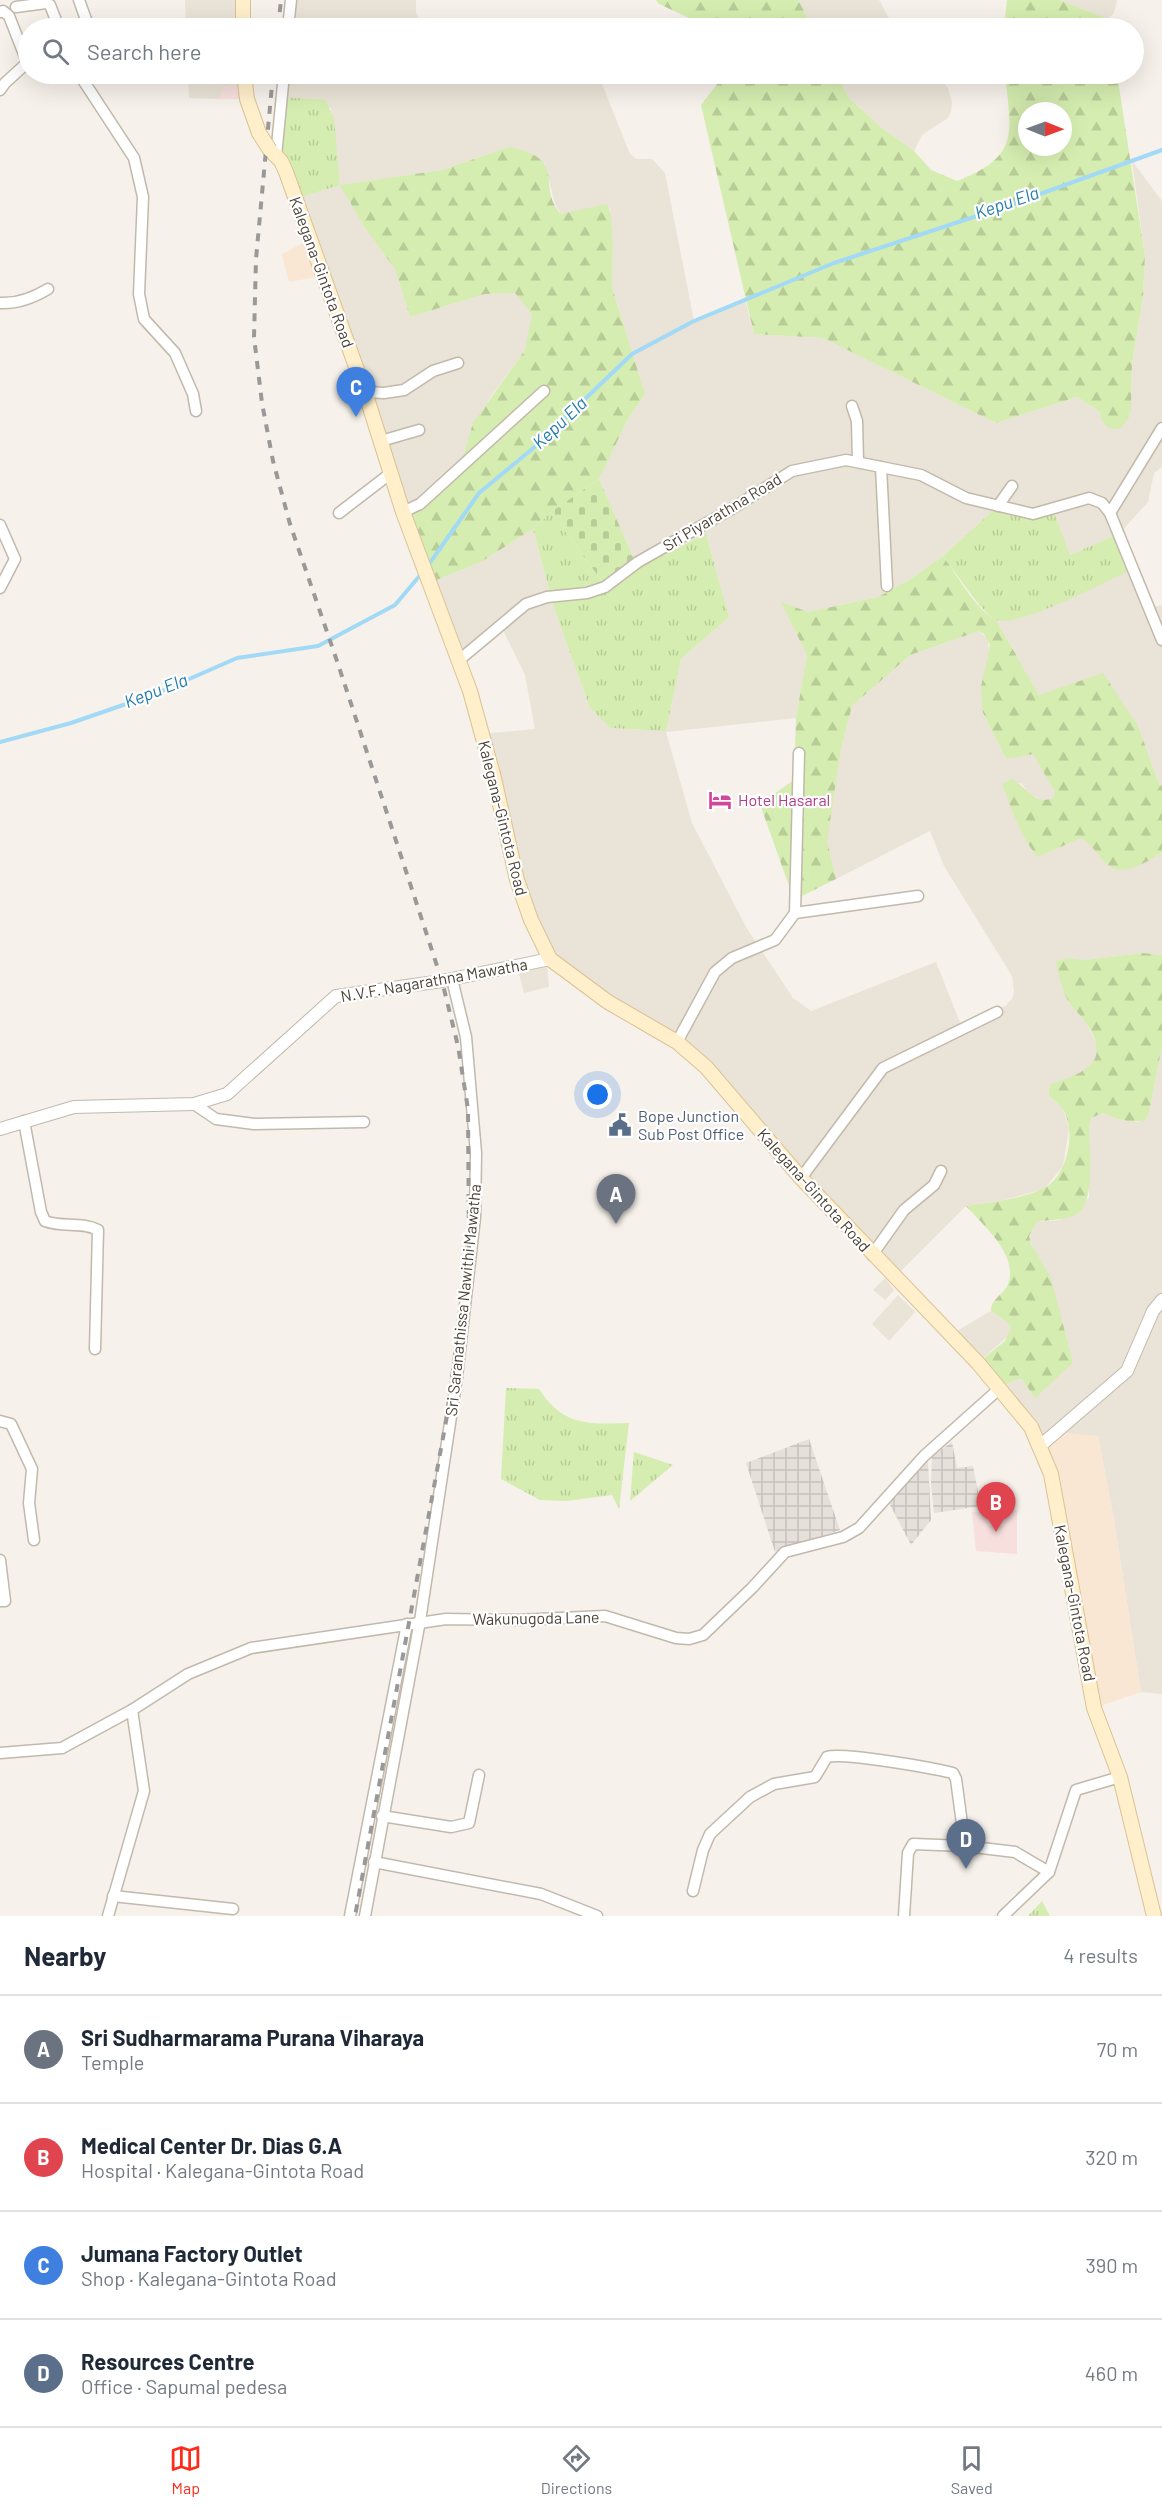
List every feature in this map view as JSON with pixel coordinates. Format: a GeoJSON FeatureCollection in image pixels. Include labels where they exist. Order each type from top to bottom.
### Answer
{"type":"FeatureCollection","features":[{"type":"Feature","properties":{"kind":"main road"},"geometry":{"type":"LineString","coordinates":[[243,0],[243,18]]}},
{"type":"Feature","properties":{"kind":"main road","name":"Kalegana-Gintota Road"},"geometry":{"type":"LineString","coordinates":[[245,84],[247,99],[259,133],[286,172],[365,392],[403,512],[470,691],[494,778],[517,880],[531,920],[549,959],[608,1002],[677,1042],[706,1067],[801,1178],[918,1299],[1031,1427],[1051,1474],[1094,1708],[1120,1777],[1154,1916]]}},
{"type":"Feature","properties":{"kind":"street"},"geometry":{"type":"LineString","coordinates":[[79,0],[86,18]]}},
{"type":"Feature","properties":{"kind":"street"},"geometry":{"type":"LineString","coordinates":[[289,18],[291,0]]}},
{"type":"Feature","properties":{"kind":"street"},"geometry":{"type":"LineString","coordinates":[[16,7],[46,3],[50,5],[55,18]]}},
{"type":"Feature","properties":{"kind":"street"},"geometry":{"type":"LineString","coordinates":[[0,12],[3,11],[9,16],[18,38]]}},
{"type":"Feature","properties":{"kind":"street"},"geometry":{"type":"LineString","coordinates":[[0,90],[18,71]]}},
{"type":"Feature","properties":{"kind":"street"},"geometry":{"type":"LineString","coordinates":[[86,84],[134,158],[143,197],[139,294],[144,319],[175,352],[193,394],[196,411]]}},
{"type":"Feature","properties":{"kind":"street"},"geometry":{"type":"LineString","coordinates":[[273,153],[283,84]]}},
{"type":"Feature","properties":{"kind":"street"},"geometry":{"type":"LineString","coordinates":[[0,303],[10,304],[32,298],[48,289]]}},
{"type":"Feature","properties":{"kind":"street"},"geometry":{"type":"LineString","coordinates":[[365,392],[384,393],[404,390],[433,371],[458,363]]}},
{"type":"Feature","properties":{"kind":"street"},"geometry":{"type":"LineString","coordinates":[[403,512],[420,504],[544,391]]}},
{"type":"Feature","properties":{"kind":"street"},"geometry":{"type":"LineString","coordinates":[[852,406],[857,422],[858,462]]}},
{"type":"Feature","properties":{"kind":"street"},"geometry":{"type":"LineString","coordinates":[[1162,428],[1110,513],[1162,640]]}},
{"type":"Feature","properties":{"kind":"street"},"geometry":{"type":"LineString","coordinates":[[381,441],[419,430]]}},
{"type":"Feature","properties":{"kind":"street","name":"Sri Piyarathna Road"},"geometry":{"type":"LineString","coordinates":[[458,661],[526,604],[547,597],[587,593],[605,587],[638,562],[733,508],[792,471],[846,460],[921,475],[966,498],[1033,514],[1089,498],[1102,503],[1110,513]]}},
{"type":"Feature","properties":{"kind":"street"},"geometry":{"type":"LineString","coordinates":[[881,467],[887,586]]}},
{"type":"Feature","properties":{"kind":"street"},"geometry":{"type":"LineString","coordinates":[[339,513],[391,472]]}},
{"type":"Feature","properties":{"kind":"street"},"geometry":{"type":"LineString","coordinates":[[998,506],[1012,486]]}},
{"type":"Feature","properties":{"kind":"street"},"geometry":{"type":"LineString","coordinates":[[0,525],[15,559],[0,588]]}},
{"type":"Feature","properties":{"kind":"street"},"geometry":{"type":"LineString","coordinates":[[677,1042],[715,972],[732,958],[775,940],[795,913],[799,753]]}},
{"type":"Feature","properties":{"kind":"street"},"geometry":{"type":"LineString","coordinates":[[795,913],[918,896]]}},
{"type":"Feature","properties":{"kind":"street","name":"N.V.F. Nagarathna Mawatha"},"geometry":{"type":"LineString","coordinates":[[0,1129],[74,1107],[194,1104],[227,1094],[336,996],[452,979],[549,959]]}},
{"type":"Feature","properties":{"kind":"street","name":"Sri Saranathissa Nawithi Mawatha"},"geometry":{"type":"LineString","coordinates":[[365,1916],[420,1621],[457,1377],[475,1217],[476,1153],[466,1037],[452,979]]}},
{"type":"Feature","properties":{"kind":"street"},"geometry":{"type":"LineString","coordinates":[[801,1178],[883,1068],[997,1012]]}},
{"type":"Feature","properties":{"kind":"street"},"geometry":{"type":"LineString","coordinates":[[194,1104],[216,1119],[254,1124],[364,1122]]}},
{"type":"Feature","properties":{"kind":"street"},"geometry":{"type":"LineString","coordinates":[[24,1121],[41,1212],[45,1221],[52,1224],[89,1225],[98,1230],[95,1349]]}},
{"type":"Feature","properties":{"kind":"street"},"geometry":{"type":"LineString","coordinates":[[872,1254],[904,1210],[934,1185],[941,1171]]}},
{"type":"Feature","properties":{"kind":"street"},"geometry":{"type":"LineString","coordinates":[[1040,1446],[1127,1371],[1153,1311],[1162,1300]]}},
{"type":"Feature","properties":{"kind":"street","name":"Wakunugoda Lane"},"geometry":{"type":"LineString","coordinates":[[0,1753],[62,1748],[132,1710],[188,1674],[251,1648],[420,1621],[605,1617],[676,1638],[697,1638],[704,1635],[785,1552],[843,1537],[859,1528],[924,1456],[999,1389]]}},
{"type":"Feature","properties":{"kind":"street"},"geometry":{"type":"LineString","coordinates":[[0,1421],[11,1424],[32,1469],[29,1503],[34,1540]]}},
{"type":"Feature","properties":{"kind":"street"},"geometry":{"type":"LineString","coordinates":[[0,1560],[5,1601],[0,1601]]}},
{"type":"Feature","properties":{"kind":"street"},"geometry":{"type":"LineString","coordinates":[[350,1916],[407,1624]]}},
{"type":"Feature","properties":{"kind":"street"},"geometry":{"type":"LineString","coordinates":[[108,1916],[144,1791],[132,1710]]}},
{"type":"Feature","properties":{"kind":"street"},"geometry":{"type":"LineString","coordinates":[[693,1891],[703,1850],[710,1834],[750,1797],[774,1784],[816,1777],[827,1757],[832,1756],[851,1756],[953,1773],[956,1779],[965,1846]]}},
{"type":"Feature","properties":{"kind":"street"},"geometry":{"type":"LineString","coordinates":[[382,1816],[451,1827],[470,1823],[478,1775]]}},
{"type":"Feature","properties":{"kind":"street"},"geometry":{"type":"LineString","coordinates":[[1003,1916],[1049,1872],[1076,1790],[1120,1777]]}},
{"type":"Feature","properties":{"kind":"street"},"geometry":{"type":"LineString","coordinates":[[904,1916],[908,1852],[914,1844],[1015,1851],[1049,1872]]}},
{"type":"Feature","properties":{"kind":"street"},"geometry":{"type":"LineString","coordinates":[[374,1862],[541,1894],[597,1916]]}},
{"type":"Feature","properties":{"kind":"street"},"geometry":{"type":"LineString","coordinates":[[113,1896],[233,1909]]}},
{"type":"Feature","properties":{"kind":"shaded area"},"geometry":{"type":"Polygon","coordinates":[[[185,0],[243,0],[243,18],[186,18],[185,0]]]}},
{"type":"Feature","properties":{"kind":"shaded area"},"geometry":{"type":"Polygon","coordinates":[[[291,0],[416,0],[418,18],[289,18],[291,0]]]}},
{"type":"Feature","properties":{"kind":"shaded area"},"geometry":{"type":"Polygon","coordinates":[[[798,0],[879,0],[889,18],[808,18],[798,0]]]}},
{"type":"Feature","properties":{"kind":"shaded area"},"geometry":{"type":"Polygon","coordinates":[[[1059,0],[1117,0],[1114,13],[1109,18],[1059,0]]]}},
{"type":"Feature","properties":{"kind":"shaded area"},"geometry":{"type":"Polygon","coordinates":[[[188,84],[235,84],[224,88],[219,99],[189,98],[188,84]]]}},
{"type":"Feature","properties":{"kind":"shaded area"},"geometry":{"type":"Polygon","coordinates":[[[244,84],[247,99],[219,99],[224,88],[244,84]]]}},
{"type":"Feature","properties":{"kind":"shaded area"},"geometry":{"type":"Polygon","coordinates":[[[283,84],[602,84],[630,154],[637,159],[652,159],[665,173],[694,321],[745,300],[754,334],[823,338],[996,423],[1077,397],[1100,412],[1131,410],[1132,363],[1143,297],[1145,256],[1132,161],[1162,201],[1162,467],[1154,473],[1148,502],[1120,533],[1070,555],[1033,514],[998,506],[943,556],[911,579],[878,597],[808,612],[807,655],[796,718],[666,732],[692,823],[746,927],[793,998],[811,1011],[936,962],[963,1030],[1005,1006],[1012,999],[1014,992],[1012,976],[944,866],[930,831],[836,879],[826,841],[841,749],[852,706],[910,655],[979,631],[988,639],[989,651],[983,713],[1006,759],[1033,753],[1055,792],[1054,797],[1050,800],[1041,800],[1031,795],[1021,783],[1003,784],[1020,829],[1038,857],[1081,838],[1091,844],[1110,866],[1138,866],[1162,853],[1162,955],[1143,953],[1084,960],[1068,958],[1068,1002],[1085,1021],[1098,1046],[1097,1058],[1088,1068],[1074,1076],[1050,1084],[1048,1095],[1062,1107],[1069,1128],[1063,1166],[1044,1189],[1004,1200],[966,1206],[895,1277],[706,1067],[557,966],[531,920],[482,734],[535,729],[525,675],[500,624],[489,644],[458,661],[429,583],[481,562],[533,529],[554,608],[590,708],[610,728],[666,731],[681,659],[729,617],[706,534],[637,566],[599,479],[628,419],[645,394],[612,287],[613,245],[610,209],[561,214],[555,204],[545,164],[509,147],[442,170],[341,185],[365,228],[395,269],[410,317],[485,294],[515,293],[533,314],[525,350],[489,399],[460,468],[403,512],[295,199],[340,185],[331,108],[281,97],[283,84]]]}},
{"type":"Feature","properties":{"kind":"shaded area"},"geometry":{"type":"Polygon","coordinates":[[[841,84],[945,84],[952,103],[948,118],[922,135],[914,151],[882,128],[849,98],[841,84]]]}},
{"type":"Feature","properties":{"kind":"shaded area"},"geometry":{"type":"Polygon","coordinates":[[[303,243],[316,277],[289,282],[282,254],[303,243]]]}},
{"type":"Feature","properties":{"kind":"shaded area"},"geometry":{"type":"Polygon","coordinates":[[[1133,569],[1150,608],[1162,605],[1162,785],[1160,786],[1138,726],[1039,695],[996,620],[1017,618],[1133,569]]]}},
{"type":"Feature","properties":{"kind":"shaded area"},"geometry":{"type":"Polygon","coordinates":[[[547,965],[549,987],[524,993],[518,970],[547,965]]]}},
{"type":"Feature","properties":{"kind":"shaded area"},"geometry":{"type":"Polygon","coordinates":[[[1162,1046],[1162,1694],[1141,1692],[1114,1520],[1098,1436],[1040,1446],[999,1389],[1014,1380],[1022,1379],[1035,1397],[1073,1363],[1061,1321],[1029,1237],[1037,1222],[1060,1220],[1089,1198],[1091,1118],[1103,1113],[1121,1120],[1138,1122],[1145,1119],[1149,1113],[1162,1046]]]}},
{"type":"Feature","properties":{"kind":"shaded area"},"geometry":{"type":"Polygon","coordinates":[[[885,1278],[894,1290],[885,1300],[873,1290],[885,1278]]]}},
{"type":"Feature","properties":{"kind":"shaded area"},"geometry":{"type":"Polygon","coordinates":[[[898,1295],[915,1312],[889,1341],[872,1324],[898,1295]]]}},
{"type":"Feature","properties":{"kind":"shaded area"},"geometry":{"type":"Polygon","coordinates":[[[991,1311],[1007,1322],[1011,1328],[1009,1335],[978,1363],[950,1335],[991,1311]]]}},
{"type":"Feature","properties":{"kind":"shaded area"},"geometry":{"type":"Polygon","coordinates":[[[1056,1432],[1098,1436],[1114,1520],[1141,1692],[1094,1708],[1040,1446],[1056,1432]]]}},
{"type":"Feature","properties":{"kind":"shaded area"},"geometry":{"type":"Polygon","coordinates":[[[809,1439],[840,1530],[775,1552],[746,1463],[809,1439]]]}},
{"type":"Feature","properties":{"kind":"shaded area"},"geometry":{"type":"Polygon","coordinates":[[[952,1442],[957,1468],[973,1466],[981,1506],[934,1513],[931,1484],[932,1456],[952,1442]]]}},
{"type":"Feature","properties":{"kind":"shaded area"},"geometry":{"type":"Polygon","coordinates":[[[928,1461],[931,1520],[911,1545],[889,1503],[928,1461]]]}},
{"type":"Feature","properties":{"kind":"shaded area"},"geometry":{"type":"Polygon","coordinates":[[[1017,1510],[1017,1554],[976,1551],[972,1512],[1017,1510]]]}},
{"type":"Feature","properties":{"kind":"green space"},"geometry":{"type":"Polygon","coordinates":[[[656,0],[798,0],[808,18],[689,18],[659,4],[656,0]]]}},
{"type":"Feature","properties":{"kind":"green space"},"geometry":{"type":"Polygon","coordinates":[[[1007,0],[1059,0],[1105,18],[1005,18],[1007,0]]]}},
{"type":"Feature","properties":{"kind":"green space"},"geometry":{"type":"Polygon","coordinates":[[[717,84],[841,84],[849,98],[882,128],[914,151],[931,170],[957,181],[978,172],[1002,152],[1009,127],[1006,84],[1119,84],[1145,256],[1143,297],[1132,363],[1131,410],[1128,419],[1120,429],[1109,428],[1101,420],[1100,412],[1077,397],[996,423],[823,338],[754,334],[701,105],[717,84]]]}},
{"type":"Feature","properties":{"kind":"green space"},"geometry":{"type":"Polygon","coordinates":[[[281,97],[326,100],[334,119],[340,185],[295,199],[281,161],[281,97]]]}},
{"type":"Feature","properties":{"kind":"green space"},"geometry":{"type":"Polygon","coordinates":[[[509,147],[528,152],[539,158],[545,166],[550,193],[561,214],[607,204],[611,215],[613,245],[612,287],[645,394],[628,419],[599,479],[551,512],[533,529],[481,562],[429,583],[403,512],[460,468],[473,423],[525,350],[532,314],[515,293],[485,294],[410,317],[395,269],[365,228],[340,185],[442,170],[509,147]]]}},
{"type":"Feature","properties":{"kind":"green space"},"geometry":{"type":"Polygon","coordinates":[[[599,479],[637,566],[604,584],[551,512],[599,479]]]}},
{"type":"Feature","properties":{"kind":"green space"},"geometry":{"type":"Polygon","coordinates":[[[998,506],[1012,510],[1053,510],[1070,555],[1120,533],[1133,569],[1044,610],[1025,617],[996,620],[976,601],[943,556],[998,506]]]}},
{"type":"Feature","properties":{"kind":"green space"},"geometry":{"type":"Polygon","coordinates":[[[551,512],[604,584],[706,534],[729,617],[681,659],[666,731],[610,728],[590,708],[554,608],[533,529],[551,512]]]}},
{"type":"Feature","properties":{"kind":"green space"},"geometry":{"type":"Polygon","coordinates":[[[943,556],[974,600],[996,620],[1039,695],[1103,673],[1138,726],[1160,786],[1162,785],[1162,853],[1136,867],[1115,869],[1081,838],[1038,857],[1021,832],[1002,784],[1012,779],[1036,798],[1042,800],[1054,797],[1055,792],[1033,754],[1006,759],[983,713],[981,687],[990,645],[984,634],[979,631],[910,655],[852,706],[841,749],[827,841],[836,879],[794,900],[760,804],[794,780],[796,718],[807,655],[781,602],[808,612],[878,597],[911,579],[943,556]]]}},
{"type":"Feature","properties":{"kind":"green space"},"geometry":{"type":"Polygon","coordinates":[[[1143,953],[1162,955],[1162,1046],[1149,1113],[1145,1120],[1139,1121],[1124,1120],[1103,1113],[1091,1118],[1089,1187],[1083,1208],[1068,1218],[1037,1222],[1029,1236],[1031,1244],[1051,1278],[1073,1363],[1035,1398],[1022,1379],[1014,1380],[999,1389],[978,1363],[1005,1341],[1011,1328],[1007,1322],[991,1311],[993,1303],[1008,1284],[1010,1273],[1008,1262],[998,1241],[966,1206],[1033,1193],[1050,1184],[1063,1167],[1069,1146],[1069,1125],[1063,1109],[1048,1095],[1050,1084],[1084,1070],[1096,1057],[1097,1047],[1094,1036],[1086,1023],[1068,1001],[1060,981],[1056,961],[1068,958],[1084,960],[1143,953]]]}},
{"type":"Feature","properties":{"kind":"green space"},"geometry":{"type":"Polygon","coordinates":[[[506,1388],[539,1389],[558,1410],[578,1421],[629,1423],[619,1509],[612,1495],[566,1501],[540,1500],[501,1479],[506,1388]]]}},
{"type":"Feature","properties":{"kind":"green space"},"geometry":{"type":"Polygon","coordinates":[[[634,1452],[673,1465],[630,1501],[634,1452]]]}},
{"type":"Feature","properties":{"kind":"green space"},"geometry":{"type":"Polygon","coordinates":[[[1042,1901],[1050,1916],[1028,1916],[1042,1901]]]}},
{"type":"Feature","properties":{"kind":"waterway","name":"Kepu Ela"},"geometry":{"type":"LineString","coordinates":[[427,567],[479,493],[537,445],[632,354],[694,321],[834,263],[998,209],[1162,150]]}},
{"type":"Feature","properties":{"kind":"waterway","name":"Kepu Ela"},"geometry":{"type":"LineString","coordinates":[[0,742],[71,723],[155,694],[237,658],[318,646],[395,605],[422,573]]}},
{"type":"Feature","properties":{"kind":"railway"},"geometry":{"type":"LineString","coordinates":[[279,18],[281,0]]}},
{"type":"Feature","properties":{"kind":"railway"},"geometry":{"type":"LineString","coordinates":[[272,84],[256,259],[254,337],[262,403],[273,461],[290,524],[442,981],[458,1046],[468,1109],[469,1250],[447,1416],[355,1916]]}},
{"type":"Feature","properties":{"kind":"place","name":"Jumana Factory Outlet"},"geometry":{"type":"Point","coordinates":[356,417]}},
{"type":"Feature","properties":{"kind":"place","name":"Hotel Hasaral"},"geometry":{"type":"Point","coordinates":[720,800]}},
{"type":"Feature","properties":{"kind":"place","name":"Bope Junction Sub Post Office"},"geometry":{"type":"Point","coordinates":[620,1125]}},
{"type":"Feature","properties":{"kind":"place","name":"Sri Sudharmarama Purana Viharaya"},"geometry":{"type":"Point","coordinates":[616,1224]}},
{"type":"Feature","properties":{"kind":"place","name":"Medical Center Dr. Dias G.A"},"geometry":{"type":"Point","coordinates":[996,1532]}},
{"type":"Feature","properties":{"kind":"place","name":"Resources Centre"},"geometry":{"type":"Point","coordinates":[966,1869]}}]}
